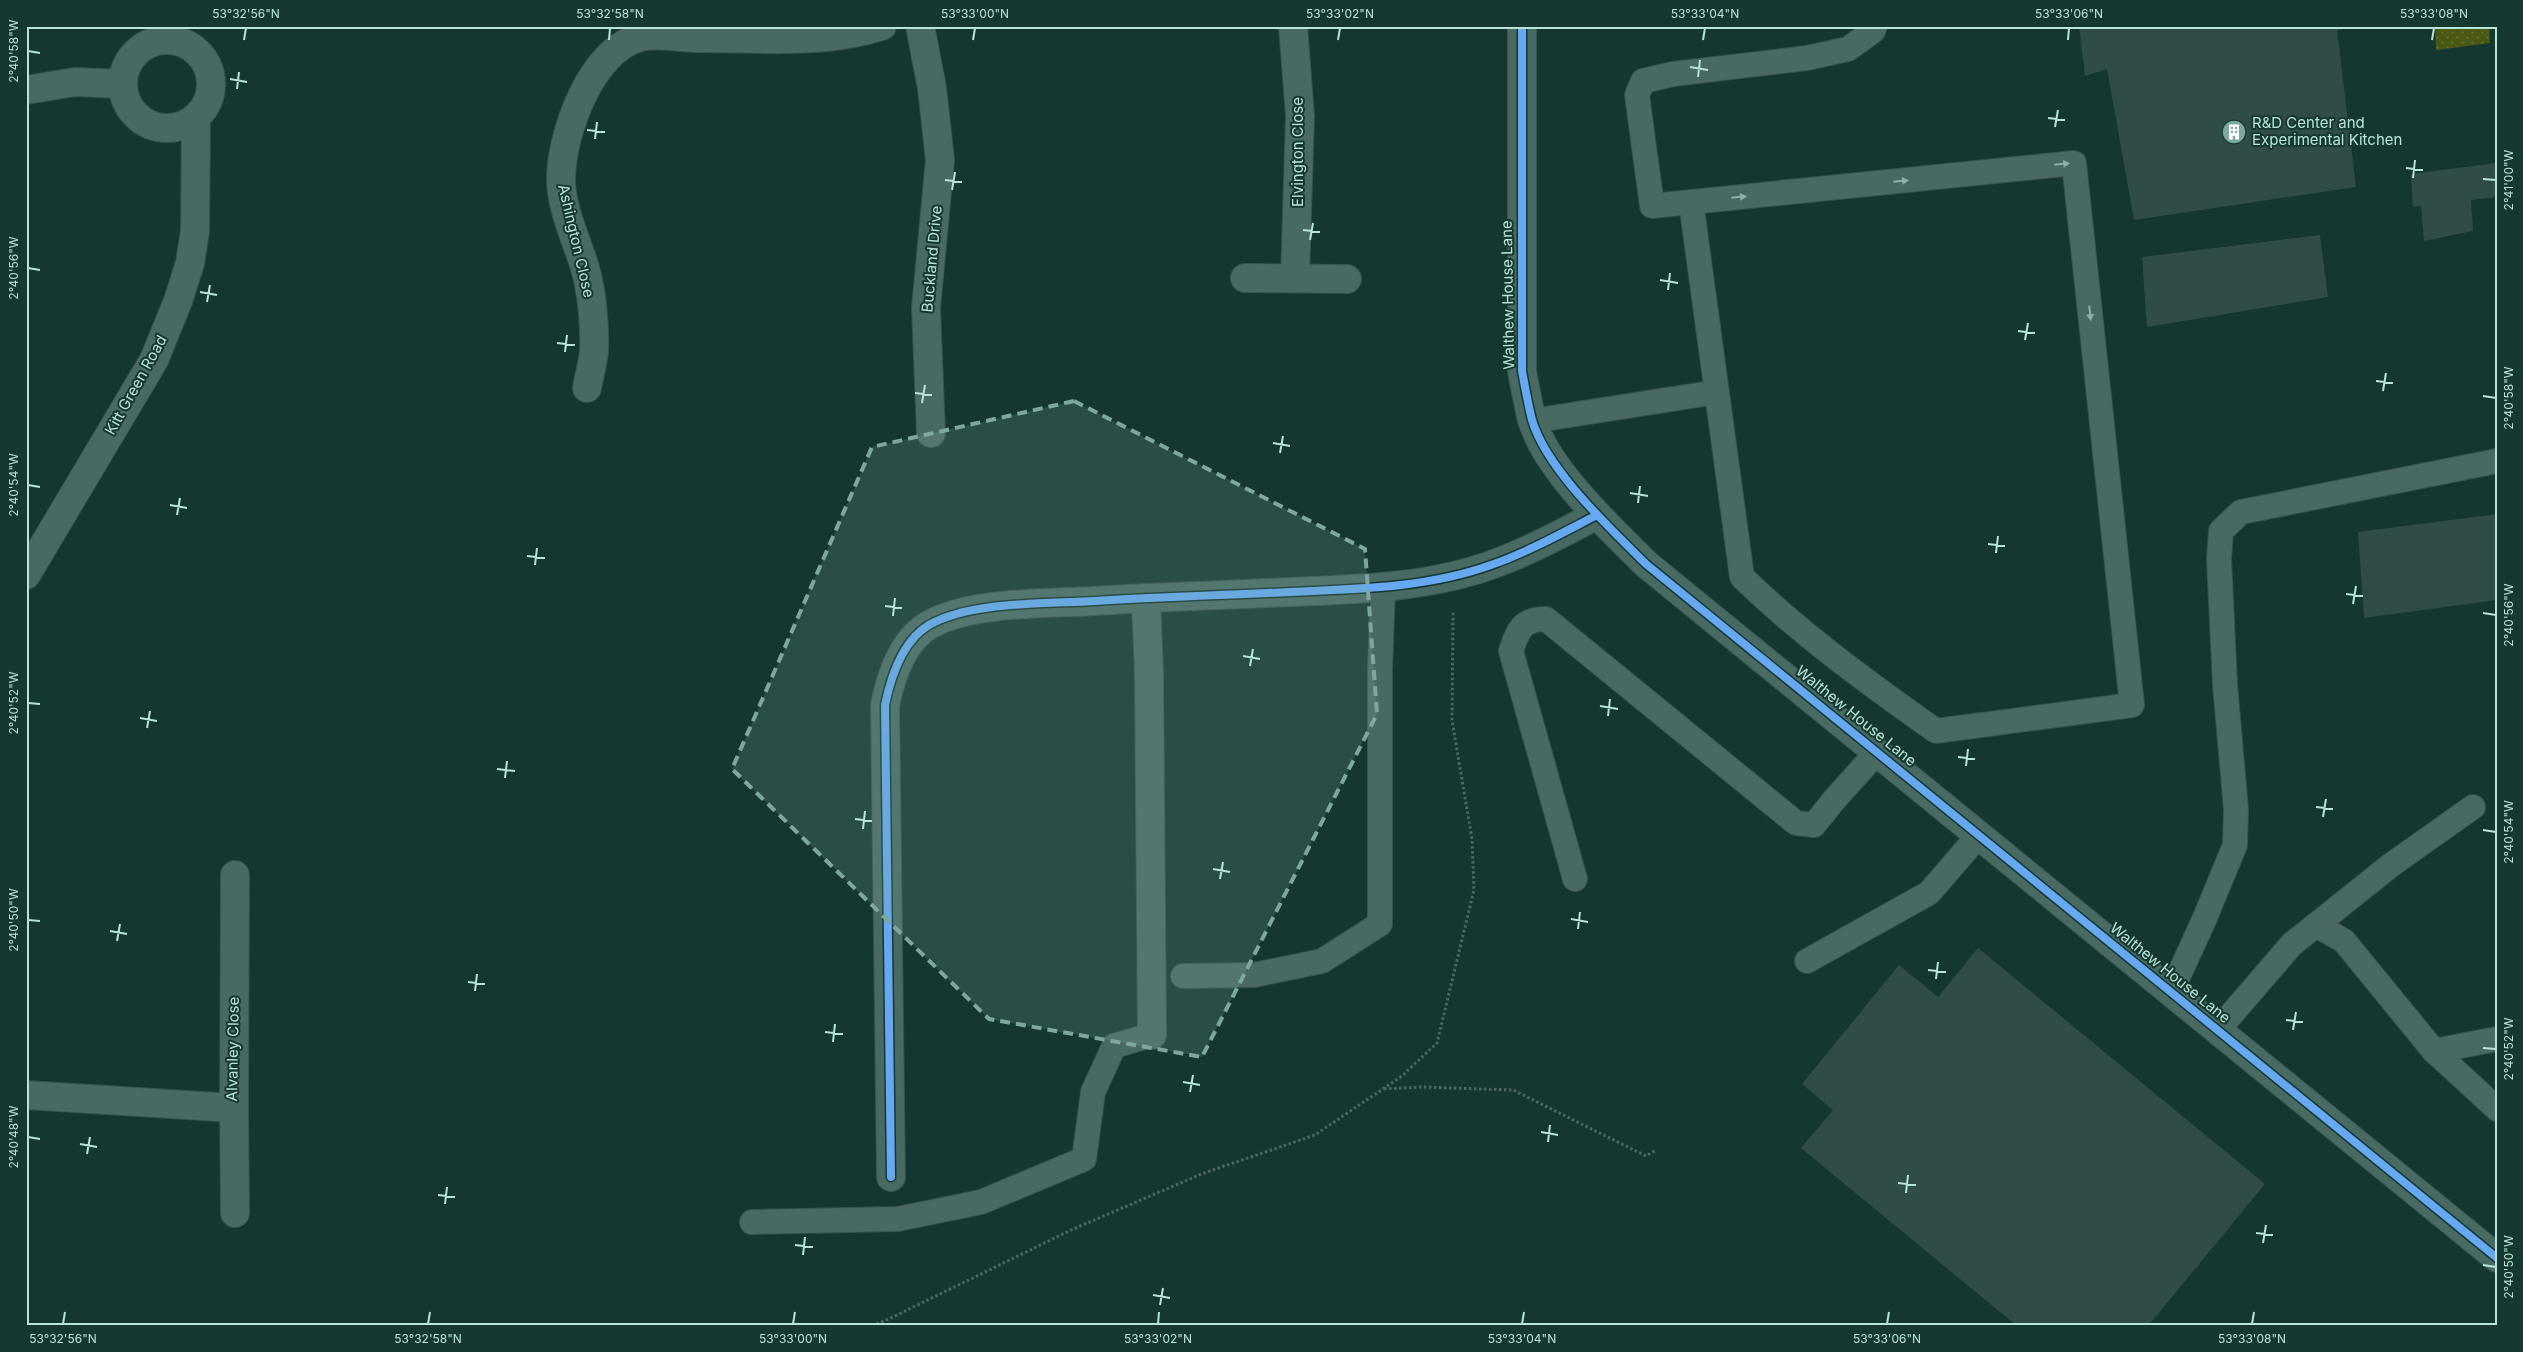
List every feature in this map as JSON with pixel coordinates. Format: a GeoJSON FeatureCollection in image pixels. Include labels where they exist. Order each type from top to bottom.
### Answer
{"type":"FeatureCollection","features":[{"type":"Feature","properties":{"kind":"street","name":"Ashington Close"},"geometry":{"type":"LineString","coordinates":[[587,388],[594,350],[592,313],[585,270],[561,182],[563,145],[578,107],[598,68],[615,48],[636,32],[804,40],[864,32],[882,26]]}},
{"type":"Feature","properties":{"kind":"street","name":"Buckland Drive"},"geometry":{"type":"LineString","coordinates":[[920,26],[932,88],[940,160],[926,308],[931,433]]}},
{"type":"Feature","properties":{"kind":"street","name":"Elvington Close"},"geometry":{"type":"LineString","coordinates":[[1293,26],[1300,116],[1295,278]]}},
{"type":"Feature","properties":{"kind":"street","name":"Walthew House Lane"},"geometry":{"type":"LineString","coordinates":[[1522,26],[1522,371],[1532,421],[1560,469],[1597,514],[1646,564],[2497,1258]]}},
{"type":"Feature","properties":{"kind":"street"},"geometry":{"type":"LineString","coordinates":[[187,34],[196,51],[206,62],[211,77],[210,92],[205,106],[196,118],[184,125],[170,128],[144,123],[134,114],[126,103],[123,84],[127,64],[134,53],[145,45],[157,40],[187,34]]}},
{"type":"Feature","properties":{"kind":"street"},"geometry":{"type":"LineString","coordinates":[[26,90],[74,82],[123,84]]}},
{"type":"Feature","properties":{"kind":"street","name":"Kitt Green Road"},"geometry":{"type":"LineString","coordinates":[[26,575],[154,360],[178,302],[190,263],[195,231],[196,118]]}},
{"type":"Feature","properties":{"kind":"street"},"geometry":{"type":"LineString","coordinates":[[1245,278],[1347,279]]}},
{"type":"Feature","properties":{"kind":"street"},"geometry":{"type":"LineString","coordinates":[[890,1176],[885,705],[895,669],[913,640],[928,625],[951,615],[988,608],[1146,598],[1383,588],[1490,566],[1535,548],[1597,514]]}},
{"type":"Feature","properties":{"kind":"street"},"geometry":{"type":"LineString","coordinates":[[1146,598],[1149,674],[1152,1035]]}},
{"type":"Feature","properties":{"kind":"street","name":"Alvanley Close"},"geometry":{"type":"LineString","coordinates":[[26,1095],[234,1108],[235,875]]}},
{"type":"Feature","properties":{"kind":"street"},"geometry":{"type":"LineString","coordinates":[[234,1108],[235,1213]]}},
{"type":"Feature","properties":{"kind":"lane"},"geometry":{"type":"LineString","coordinates":[[1690,202],[1742,577],[1840,663],[1936,731],[2132,705],[2074,163],[1690,202],[1652,206],[1637,96],[1643,81],[1672,74],[1807,58],[1848,49],[1873,30],[1875,26]]}},
{"type":"Feature","properties":{"kind":"lane"},"geometry":{"type":"LineString","coordinates":[[1532,421],[1717,392]]}},
{"type":"Feature","properties":{"kind":"lane"},"geometry":{"type":"LineString","coordinates":[[2171,992],[2235,845],[2236,809],[2226,685],[2219,558],[2222,531],[2240,512],[2497,461]]}},
{"type":"Feature","properties":{"kind":"lane"},"geometry":{"type":"LineString","coordinates":[[1183,976],[1254,975],[1322,961],[1380,924],[1380,670],[1383,588]]}},
{"type":"Feature","properties":{"kind":"lane"},"geometry":{"type":"LineString","coordinates":[[1575,879],[1511,651],[1518,630],[1532,619],[1546,619],[1796,823],[1814,825],[1878,752]]}},
{"type":"Feature","properties":{"kind":"lane"},"geometry":{"type":"LineString","coordinates":[[2218,1030],[2292,944],[2391,865],[2473,807]]}},
{"type":"Feature","properties":{"kind":"lane"},"geometry":{"type":"LineString","coordinates":[[1807,961],[1929,893],[1979,835]]}},
{"type":"Feature","properties":{"kind":"lane"},"geometry":{"type":"LineString","coordinates":[[2316,925],[2344,941],[2434,1050],[2497,1109]]}},
{"type":"Feature","properties":{"kind":"lane"},"geometry":{"type":"LineString","coordinates":[[752,1222],[898,1219],[982,1202],[1084,1159],[1094,1092],[1114,1046],[1152,1035]]}},
{"type":"Feature","properties":{"kind":"lane"},"geometry":{"type":"LineString","coordinates":[[2434,1050],[2497,1039]]}},
{"type":"Feature","properties":{"kind":"path"},"geometry":{"type":"LineString","coordinates":[[872,1326],[1071,1230],[1204,1173],[1315,1135],[1402,1076],[1437,1043],[1474,890],[1472,839],[1452,720],[1453,575]]}},
{"type":"Feature","properties":{"kind":"path"},"geometry":{"type":"LineString","coordinates":[[1383,1089],[1422,1087],[1513,1090],[1646,1156],[1656,1150]]}},
{"type":"Feature","properties":{"kind":"highlighted area"},"geometry":{"type":"Polygon","coordinates":[[[1074,401],[1365,549],[1377,714],[1202,1057],[989,1019],[732,769],[872,447],[1074,401]]]}},
{"type":"Feature","properties":{"kind":"green space"},"geometry":{"type":"Polygon","coordinates":[[[2435,26],[2489,26],[2490,43],[2436,50],[2435,26]]]}},
{"type":"Feature","properties":{"kind":"building","name":"R&D Center and Experimental Kitchen"},"geometry":{"type":"Polygon","coordinates":[[[2079,26],[2365,26],[2337,30],[2356,187],[2134,220],[2107,69],[2085,76],[2079,26]]]}},
{"type":"Feature","properties":{"kind":"building"},"geometry":{"type":"Polygon","coordinates":[[[2496,163],[2497,197],[2471,200],[2473,231],[2424,241],[2421,206],[2413,207],[2411,174],[2496,163]]]}},
{"type":"Feature","properties":{"kind":"building"},"geometry":{"type":"Polygon","coordinates":[[[2320,235],[2328,297],[2147,327],[2142,257],[2320,235]]]}},
{"type":"Feature","properties":{"kind":"building"},"geometry":{"type":"Polygon","coordinates":[[[2497,514],[2497,600],[2364,618],[2358,532],[2497,514]]]}},
{"type":"Feature","properties":{"kind":"building"},"geometry":{"type":"Polygon","coordinates":[[[1978,948],[2265,1184],[2148,1326],[2017,1326],[1801,1148],[1833,1110],[1802,1084],[1899,965],[1938,997],[1978,948]]]}},
{"type":"Feature","properties":{"kind":"cycle path"},"geometry":{"type":"LineString","coordinates":[[1522,26],[1522,371],[1532,420],[1540,439],[1565,478],[1646,564],[2497,1258]]}},
{"type":"Feature","properties":{"kind":"cycle path"},"geometry":{"type":"LineString","coordinates":[[891,1177],[885,705],[894,671],[899,660],[912,640],[920,632],[929,625],[946,617],[1009,605],[1341,590],[1417,583],[1467,573],[1505,560],[1597,515]]}},
{"type":"Feature","properties":{"kind":"place","name":"R&D Center and Experimental Kitchen"},"geometry":{"type":"Point","coordinates":[2234,132]}}]}
